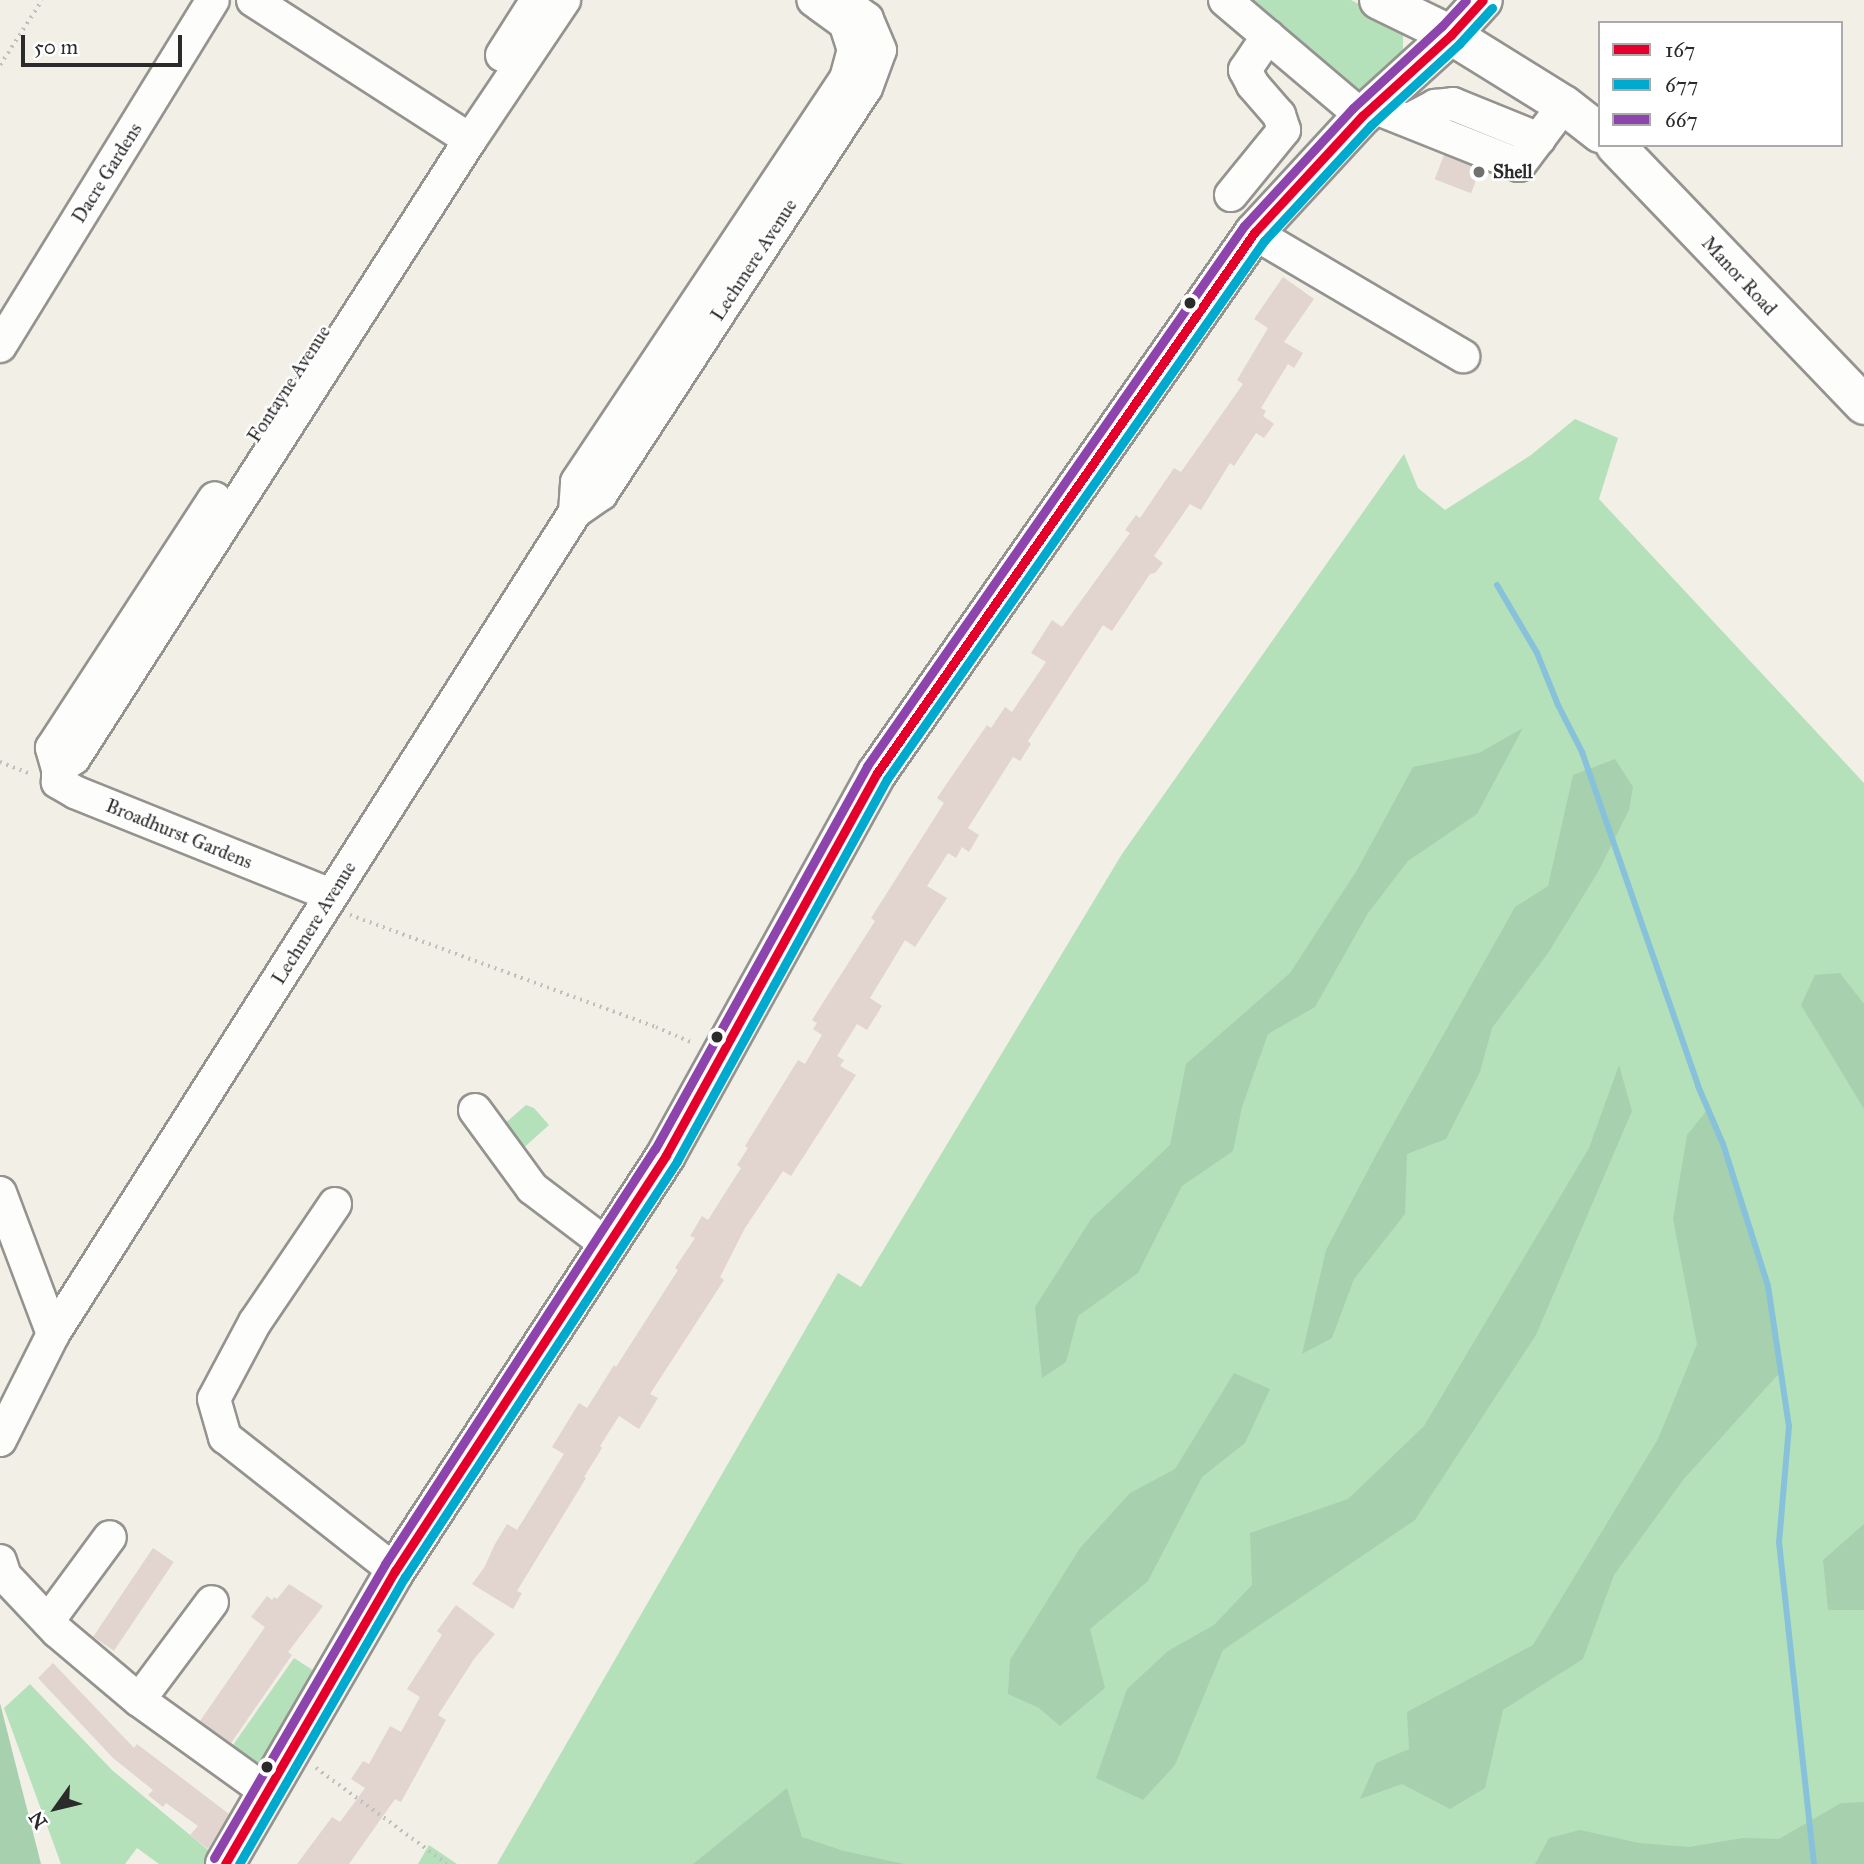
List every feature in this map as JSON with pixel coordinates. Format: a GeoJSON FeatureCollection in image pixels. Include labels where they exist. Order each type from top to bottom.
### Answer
{"type":"FeatureCollection","features":[{"type":"Feature","properties":{"kind":"main road"},"geometry":{"type":"LineString","coordinates":[[1378,0],[1451,35],[1564,105],[1598,131]]}},
{"type":"Feature","properties":{"kind":"main road"},"geometry":{"type":"LineString","coordinates":[[225,1864],[395,1571],[666,1155],[722,1056],[779,945],[877,772],[1254,233],[1367,112],[1451,35],[1483,0]]}},
{"type":"Feature","properties":{"kind":"main road","name":"Manor Road"},"geometry":{"type":"LineString","coordinates":[[1617,147],[1864,405]]}},
{"type":"Feature","properties":{"kind":"street","name":"Dacre Gardens"},"geometry":{"type":"LineString","coordinates":[[0,346],[213,0]]}},
{"type":"Feature","properties":{"kind":"street"},"geometry":{"type":"LineString","coordinates":[[253,0],[462,135]]}},
{"type":"Feature","properties":{"kind":"street","name":"Fontayne Avenue"},"geometry":{"type":"LineString","coordinates":[[60,764],[462,135],[537,0]]}},
{"type":"Feature","properties":{"kind":"street","name":"Fontayne Avenue"},"geometry":{"type":"LineString","coordinates":[[462,135],[564,0]]}},
{"type":"Feature","properties":{"kind":"street","name":"Lechmere Avenue"},"geometry":{"type":"LineString","coordinates":[[813,0],[845,23],[854,50],[839,110]]}},
{"type":"Feature","properties":{"kind":"street","name":"Lechmere Avenue"},"geometry":{"type":"LineString","coordinates":[[0,1440],[54,1334],[575,512],[577,482],[714,298],[839,110],[866,88],[880,50],[867,19],[841,0]]}},
{"type":"Feature","properties":{"kind":"street"},"geometry":{"type":"LineString","coordinates":[[1225,0],[1367,112],[1409,120],[1435,106],[1453,104],[1539,139],[1564,105]]}},
{"type":"Feature","properties":{"kind":"street"},"geometry":{"type":"LineString","coordinates":[[1231,195],[1284,131],[1279,114],[1253,85],[1245,70],[1268,36]]}},
{"type":"Feature","properties":{"kind":"street"},"geometry":{"type":"LineString","coordinates":[[1254,233],[1463,356]]}},
{"type":"Feature","properties":{"kind":"street","name":"Broadhurst Gardens"},"geometry":{"type":"LineString","coordinates":[[60,764],[328,901]]}},
{"type":"Feature","properties":{"kind":"street"},"geometry":{"type":"LineString","coordinates":[[475,1110],[532,1188],[607,1245]]}},
{"type":"Feature","properties":{"kind":"street"},"geometry":{"type":"LineString","coordinates":[[0,1193],[54,1334]]}},
{"type":"Feature","properties":{"kind":"street"},"geometry":{"type":"LineString","coordinates":[[335,1204],[255,1322],[214,1399],[225,1437],[395,1571]]}},
{"type":"Feature","properties":{"kind":"street"},"geometry":{"type":"LineString","coordinates":[[48,1621],[110,1536]]}},
{"type":"Feature","properties":{"kind":"street"},"geometry":{"type":"LineString","coordinates":[[0,1561],[5,1576],[48,1621],[139,1700],[267,1791]]}},
{"type":"Feature","properties":{"kind":"street"},"geometry":{"type":"LineString","coordinates":[[139,1700],[212,1602]]}},
{"type":"Feature","properties":{"kind":"path"},"geometry":{"type":"LineString","coordinates":[[0,65],[42,0]]}},
{"type":"Feature","properties":{"kind":"path"},"geometry":{"type":"LineString","coordinates":[[0,762],[60,764]]}},
{"type":"Feature","properties":{"kind":"path"},"geometry":{"type":"LineString","coordinates":[[328,901],[656,1027],[722,1056]]}},
{"type":"Feature","properties":{"kind":"path"},"geometry":{"type":"LineString","coordinates":[[290,1749],[447,1864]]}},
{"type":"Feature","properties":{"kind":"green space"},"geometry":{"type":"Polygon","coordinates":[[[1240,0],[1351,0],[1403,27],[1403,55],[1360,104],[1240,0]]]}},
{"type":"Feature","properties":{"kind":"green space"},"geometry":{"type":"Polygon","coordinates":[[[1575,419],[1618,438],[1599,499],[1864,783],[1864,1864],[497,1864],[838,1273],[861,1287],[1122,854],[1404,454],[1418,488],[1445,510],[1531,455],[1575,419]]]}},
{"type":"Feature","properties":{"kind":"green space"},"geometry":{"type":"Polygon","coordinates":[[[1523,728],[1477,814],[1408,861],[1368,913],[1315,1007],[1268,1034],[1242,1107],[1233,1151],[1182,1186],[1138,1273],[1078,1316],[1066,1362],[1042,1378],[1035,1307],[1091,1219],[1170,1145],[1186,1064],[1290,973],[1357,870],[1413,767],[1479,753],[1523,728]]]}},
{"type":"Feature","properties":{"kind":"green space"},"geometry":{"type":"Polygon","coordinates":[[[1615,759],[1633,787],[1629,810],[1598,872],[1548,953],[1492,1028],[1480,1072],[1446,1139],[1407,1154],[1405,1214],[1354,1279],[1332,1338],[1302,1354],[1326,1250],[1377,1153],[1515,907],[1548,886],[1573,775],[1615,759]]]}},
{"type":"Feature","properties":{"kind":"green space"},"geometry":{"type":"Polygon","coordinates":[[[1840,973],[1864,1004],[1864,1109],[1801,1005],[1815,975],[1840,973]]]}},
{"type":"Feature","properties":{"kind":"green space"},"geometry":{"type":"Polygon","coordinates":[[[1619,1065],[1632,1111],[1536,1335],[1415,1520],[1223,1650],[1175,1765],[1143,1800],[1096,1778],[1127,1689],[1168,1651],[1214,1625],[1252,1585],[1250,1533],[1348,1499],[1424,1426],[1589,1148],[1619,1065]]]}},
{"type":"Feature","properties":{"kind":"green space"},"geometry":{"type":"Polygon","coordinates":[[[526,1105],[534,1108],[549,1125],[519,1152],[503,1125],[526,1105]]]}},
{"type":"Feature","properties":{"kind":"green space"},"geometry":{"type":"Polygon","coordinates":[[[1708,1109],[1768,1286],[1782,1370],[1683,1480],[1614,1575],[1583,1659],[1503,1710],[1485,1788],[1450,1809],[1402,1784],[1360,1799],[1376,1763],[1409,1749],[1407,1712],[1533,1645],[1658,1439],[1697,1344],[1673,1219],[1687,1135],[1708,1109]]]}},
{"type":"Feature","properties":{"kind":"green space"},"geometry":{"type":"Polygon","coordinates":[[[1234,1373],[1270,1389],[1245,1443],[1202,1477],[1148,1581],[1090,1629],[1105,1688],[1060,1726],[1039,1708],[1008,1694],[1010,1660],[1080,1548],[1130,1493],[1175,1469],[1234,1373]]]}},
{"type":"Feature","properties":{"kind":"green space"},"geometry":{"type":"Polygon","coordinates":[[[1864,1524],[1864,1610],[1828,1610],[1823,1560],[1864,1524]]]}},
{"type":"Feature","properties":{"kind":"green space"},"geometry":{"type":"Polygon","coordinates":[[[294,1658],[322,1676],[261,1779],[226,1755],[294,1658]]]}},
{"type":"Feature","properties":{"kind":"green space"},"geometry":{"type":"Polygon","coordinates":[[[30,1684],[112,1770],[220,1860],[217,1864],[159,1864],[137,1848],[125,1864],[61,1864],[4,1708],[30,1684]]]}},
{"type":"Feature","properties":{"kind":"green space"},"geometry":{"type":"Polygon","coordinates":[[[0,1703],[41,1864],[0,1864],[0,1703]]]}},
{"type":"Feature","properties":{"kind":"green space"},"geometry":{"type":"Polygon","coordinates":[[[787,1788],[802,1837],[844,1851],[904,1864],[693,1864],[787,1788]]]}},
{"type":"Feature","properties":{"kind":"green space"},"geometry":{"type":"Polygon","coordinates":[[[1864,1802],[1864,1864],[1535,1864],[1549,1838],[1580,1830],[1639,1843],[1689,1847],[1743,1838],[1779,1839],[1841,1803],[1864,1802]]]}},
{"type":"Feature","properties":{"kind":"green space"},"geometry":{"type":"Polygon","coordinates":[[[429,1845],[457,1864],[418,1864],[429,1845]]]}},
{"type":"Feature","properties":{"kind":"building"},"geometry":{"type":"Polygon","coordinates":[[[1444,155],[1480,169],[1471,193],[1435,179],[1444,155]]]}},
{"type":"Feature","properties":{"kind":"building"},"geometry":{"type":"Polygon","coordinates":[[[1283,277],[1314,299],[1284,342],[1303,353],[1294,368],[1288,364],[1261,408],[1266,411],[1263,416],[1274,424],[1264,438],[1256,433],[1234,466],[1230,463],[1201,510],[1190,504],[1154,556],[1163,563],[1155,573],[1150,574],[1112,631],[1103,625],[1028,741],[1031,744],[1020,761],[1013,757],[968,828],[979,835],[969,852],[962,847],[956,858],[948,853],[927,886],[947,898],[915,947],[905,940],[870,998],[882,1006],[867,1030],[857,1024],[837,1056],[844,1060],[840,1066],[856,1075],[791,1176],[783,1171],[745,1228],[720,1277],[724,1280],[650,1394],[658,1398],[639,1429],[619,1416],[600,1446],[602,1448],[584,1477],[586,1478],[517,1591],[522,1593],[513,1609],[472,1584],[484,1568],[495,1544],[507,1524],[517,1530],[564,1454],[552,1447],[579,1403],[587,1408],[614,1365],[616,1367],[678,1270],[675,1268],[695,1238],[690,1236],[702,1216],[708,1220],[741,1168],[737,1165],[748,1148],[745,1146],[798,1060],[805,1064],[822,1035],[813,1029],[817,1023],[812,1020],[875,921],[871,918],[944,803],[937,798],[987,725],[991,728],[1005,707],[1012,712],[1046,662],[1031,653],[1052,620],[1062,627],[1130,533],[1125,530],[1136,515],[1140,518],[1174,468],[1181,472],[1243,384],[1237,380],[1268,328],[1254,319],[1283,277]]]}},
{"type":"Feature","properties":{"kind":"building"},"geometry":{"type":"Polygon","coordinates":[[[153,1548],[174,1562],[114,1651],[93,1637],[153,1548]]]}},
{"type":"Feature","properties":{"kind":"building"},"geometry":{"type":"Polygon","coordinates":[[[289,1584],[323,1606],[288,1652],[292,1655],[231,1743],[200,1721],[265,1627],[251,1617],[267,1596],[272,1600],[274,1597],[277,1599],[289,1584]]]}},
{"type":"Feature","properties":{"kind":"building"},"geometry":{"type":"Polygon","coordinates":[[[456,1605],[495,1634],[474,1659],[438,1715],[446,1720],[401,1802],[395,1799],[349,1864],[297,1864],[332,1817],[340,1822],[365,1788],[351,1779],[363,1761],[369,1764],[390,1726],[401,1732],[420,1697],[407,1689],[442,1635],[437,1631],[456,1605]]]}},
{"type":"Feature","properties":{"kind":"building"},"geometry":{"type":"Polygon","coordinates":[[[53,1663],[134,1748],[137,1744],[229,1814],[208,1849],[190,1835],[198,1826],[166,1803],[163,1807],[148,1795],[153,1790],[113,1758],[38,1678],[53,1663]]]}},
{"type":"Feature","properties":{"kind":"waterway"},"geometry":{"type":"LineString","coordinates":[[1497,585],[1537,653],[1558,705],[1582,752],[1698,1086],[1723,1144],[1768,1286],[1789,1426],[1779,1542],[1814,1864]]}},
{"type":"Feature","properties":{"kind":"transit line","name":"667"},"geometry":{"type":"LineString","coordinates":[[214,1858],[385,1564],[655,1149],[867,766],[1244,226],[1353,108],[1442,26],[1466,0]]}},
{"type":"Feature","properties":{"kind":"transit line","name":"167"},"geometry":{"type":"LineString","coordinates":[[225,1864],[395,1571],[666,1155],[877,773],[1254,233],[1362,116],[1451,35],[1483,0]]}},
{"type":"Feature","properties":{"kind":"transit line","name":"677"},"geometry":{"type":"LineString","coordinates":[[239,1864],[405,1577],[677,1161],[887,779],[1264,241],[1371,125],[1459,44],[1492,8]]}},
{"type":"Feature","properties":{"kind":"place","name":"Shell"},"geometry":{"type":"Point","coordinates":[1479,172]}}]}
